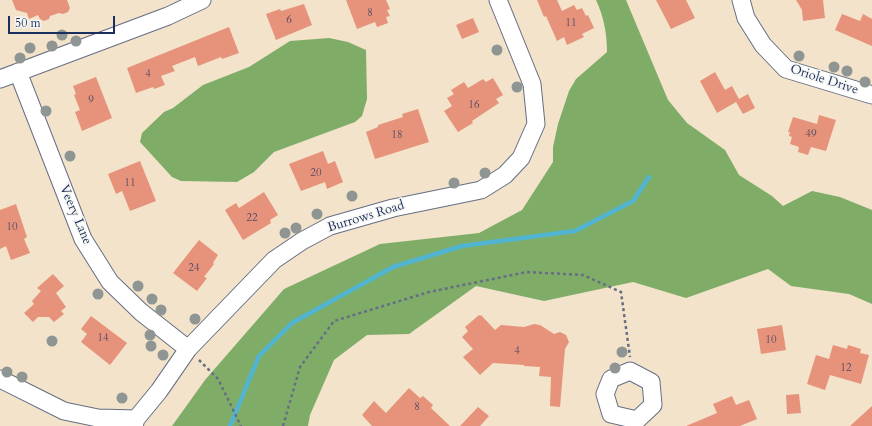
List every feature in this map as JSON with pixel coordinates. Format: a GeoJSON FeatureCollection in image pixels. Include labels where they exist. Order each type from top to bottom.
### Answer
{"type":"FeatureCollection","features":[{"type":"Feature","properties":{"kind":"street"},"geometry":{"type":"LineString","coordinates":[[0,79],[168,16],[202,0]]}},
{"type":"Feature","properties":{"kind":"street","name":"Burrows Road"},"geometry":{"type":"LineString","coordinates":[[0,379],[64,411],[98,418],[135,423],[188,349],[274,260],[302,241],[330,226],[393,208],[481,190],[506,175],[520,158],[536,124],[532,84],[498,0]]}},
{"type":"Feature","properties":{"kind":"street","name":"Oriole Drive"},"geometry":{"type":"LineString","coordinates":[[742,0],[746,18],[763,46],[786,69],[872,95]]}},
{"type":"Feature","properties":{"kind":"street","name":"Veery Lane"},"geometry":{"type":"LineString","coordinates":[[18,72],[82,239],[110,282],[141,312],[188,349]]}},
{"type":"Feature","properties":{"kind":"street"},"geometry":{"type":"LineString","coordinates":[[630,371],[651,382],[653,405],[638,423],[611,414],[605,394],[611,379],[630,371]]}},
{"type":"Feature","properties":{"kind":"path"},"geometry":{"type":"LineString","coordinates":[[283,426],[300,367],[334,321],[429,292],[526,272],[583,275],[621,292],[630,359],[630,371]]}},
{"type":"Feature","properties":{"kind":"path"},"geometry":{"type":"LineString","coordinates":[[188,349],[218,379],[241,426]]}},
{"type":"Feature","properties":{"kind":"green space"},"geometry":{"type":"Polygon","coordinates":[[[596,0],[626,0],[668,100],[687,123],[725,150],[739,175],[772,196],[783,206],[812,191],[840,197],[872,210],[872,304],[849,294],[791,286],[768,269],[686,298],[633,282],[544,301],[476,286],[409,334],[367,335],[334,360],[310,415],[308,426],[172,426],[205,380],[284,289],[380,244],[479,233],[522,210],[553,162],[553,147],[558,124],[569,91],[576,79],[607,52],[604,26],[596,0]]]}},
{"type":"Feature","properties":{"kind":"green space"},"geometry":{"type":"Polygon","coordinates":[[[329,38],[348,42],[366,50],[367,99],[362,116],[355,122],[274,152],[254,172],[237,182],[181,181],[172,177],[140,142],[142,133],[164,112],[173,108],[203,85],[249,67],[290,41],[329,38]]]}},
{"type":"Feature","properties":{"kind":"building"},"geometry":{"type":"Polygon","coordinates":[[[12,0],[67,0],[70,8],[68,12],[50,16],[49,19],[44,21],[40,19],[38,15],[29,19],[27,13],[16,10],[12,0]]]}},
{"type":"Feature","properties":{"kind":"building"},"geometry":{"type":"Polygon","coordinates":[[[346,0],[386,0],[390,9],[387,10],[390,16],[386,17],[388,23],[377,27],[375,22],[357,29],[346,0]]]}},
{"type":"Feature","properties":{"kind":"building"},"geometry":{"type":"Polygon","coordinates":[[[537,0],[557,0],[562,11],[574,5],[577,10],[582,8],[586,16],[588,15],[594,28],[582,34],[584,37],[567,45],[564,37],[557,41],[537,0]]]}},
{"type":"Feature","properties":{"kind":"building"},"geometry":{"type":"Polygon","coordinates":[[[656,0],[686,0],[695,18],[671,29],[656,0]]]}},
{"type":"Feature","properties":{"kind":"building"},"geometry":{"type":"Polygon","coordinates":[[[796,0],[823,0],[825,18],[803,21],[802,10],[796,0]]]}},
{"type":"Feature","properties":{"kind":"building"},"geometry":{"type":"Polygon","coordinates":[[[304,4],[312,25],[276,40],[266,14],[280,9],[281,11],[304,4]]]}},
{"type":"Feature","properties":{"kind":"building"},"geometry":{"type":"Polygon","coordinates":[[[842,14],[860,21],[863,14],[872,19],[872,46],[835,30],[842,14]]]}},
{"type":"Feature","properties":{"kind":"building"},"geometry":{"type":"Polygon","coordinates":[[[473,18],[479,32],[462,39],[456,25],[473,18]]]}},
{"type":"Feature","properties":{"kind":"building"},"geometry":{"type":"Polygon","coordinates":[[[229,27],[239,53],[222,59],[221,57],[198,66],[195,57],[172,66],[175,71],[161,76],[165,85],[154,89],[153,87],[136,93],[127,68],[229,27]]]}},
{"type":"Feature","properties":{"kind":"building"},"geometry":{"type":"Polygon","coordinates":[[[715,72],[725,90],[732,86],[739,99],[748,94],[755,108],[743,114],[736,102],[717,113],[700,81],[715,72]]]}},
{"type":"Feature","properties":{"kind":"building"},"geometry":{"type":"Polygon","coordinates":[[[96,77],[112,118],[82,131],[75,112],[80,110],[74,95],[76,94],[73,86],[96,77]]]}},
{"type":"Feature","properties":{"kind":"building"},"geometry":{"type":"Polygon","coordinates":[[[493,78],[503,95],[496,99],[499,103],[472,121],[473,123],[458,132],[444,111],[452,106],[447,98],[454,94],[451,90],[464,82],[468,88],[483,79],[486,82],[493,78]]]}},
{"type":"Feature","properties":{"kind":"building"},"geometry":{"type":"Polygon","coordinates":[[[418,109],[429,142],[375,159],[366,132],[378,127],[378,125],[403,117],[402,114],[418,109]]]}},
{"type":"Feature","properties":{"kind":"building"},"geometry":{"type":"Polygon","coordinates":[[[819,115],[836,120],[826,151],[811,147],[808,155],[798,152],[799,147],[790,144],[792,137],[789,136],[790,132],[788,132],[793,117],[817,124],[819,115]]]}},
{"type":"Feature","properties":{"kind":"building"},"geometry":{"type":"Polygon","coordinates":[[[323,151],[328,164],[335,161],[343,182],[327,189],[325,182],[301,191],[289,164],[323,151]]]}},
{"type":"Feature","properties":{"kind":"building"},"geometry":{"type":"Polygon","coordinates":[[[140,161],[156,201],[130,211],[122,191],[116,194],[108,174],[140,161]]]}},
{"type":"Feature","properties":{"kind":"building"},"geometry":{"type":"Polygon","coordinates":[[[264,192],[278,215],[270,220],[271,223],[243,240],[225,210],[236,203],[239,208],[264,192]]]}},
{"type":"Feature","properties":{"kind":"building"},"geometry":{"type":"Polygon","coordinates":[[[16,204],[27,237],[24,239],[30,253],[11,260],[6,246],[0,249],[0,210],[16,204]]]}},
{"type":"Feature","properties":{"kind":"building"},"geometry":{"type":"Polygon","coordinates":[[[199,240],[218,255],[213,263],[214,264],[204,277],[207,278],[197,291],[173,273],[199,240]]]}},
{"type":"Feature","properties":{"kind":"building"},"geometry":{"type":"Polygon","coordinates":[[[53,274],[64,286],[56,293],[66,307],[61,311],[64,314],[54,322],[49,317],[38,317],[33,322],[24,313],[34,304],[32,301],[41,291],[37,288],[53,274]]]}},
{"type":"Feature","properties":{"kind":"building"},"geometry":{"type":"Polygon","coordinates":[[[481,315],[495,330],[501,325],[524,327],[534,324],[540,325],[554,334],[560,332],[566,335],[569,342],[565,349],[560,407],[550,406],[551,377],[539,376],[540,367],[493,363],[480,375],[463,357],[473,349],[462,337],[468,331],[465,327],[481,315]]]}},
{"type":"Feature","properties":{"kind":"building"},"geometry":{"type":"Polygon","coordinates":[[[91,316],[127,343],[110,365],[81,342],[87,334],[81,329],[91,316]]]}},
{"type":"Feature","properties":{"kind":"building"},"geometry":{"type":"Polygon","coordinates":[[[782,325],[786,350],[761,354],[757,329],[782,325]]]}},
{"type":"Feature","properties":{"kind":"building"},"geometry":{"type":"Polygon","coordinates":[[[833,345],[847,349],[848,345],[861,349],[860,353],[869,355],[861,384],[830,375],[825,390],[807,384],[816,355],[829,359],[833,345]]]}},
{"type":"Feature","properties":{"kind":"building"},"geometry":{"type":"Polygon","coordinates":[[[409,388],[420,398],[423,396],[433,405],[431,408],[450,426],[372,426],[362,415],[374,401],[386,413],[409,388]]]}},
{"type":"Feature","properties":{"kind":"building"},"geometry":{"type":"Polygon","coordinates":[[[799,394],[801,413],[787,414],[786,395],[799,394]]]}},
{"type":"Feature","properties":{"kind":"building"},"geometry":{"type":"Polygon","coordinates":[[[732,396],[736,405],[749,400],[757,419],[740,426],[686,426],[717,413],[713,404],[732,396]]]}},
{"type":"Feature","properties":{"kind":"building"},"geometry":{"type":"Polygon","coordinates":[[[872,406],[872,426],[850,426],[872,406]]]}},
{"type":"Feature","properties":{"kind":"building"},"geometry":{"type":"Polygon","coordinates":[[[478,407],[489,416],[480,426],[460,426],[478,407]]]}},
{"type":"Feature","properties":{"kind":"waterway"},"geometry":{"type":"LineString","coordinates":[[230,426],[259,356],[292,323],[393,267],[462,246],[575,231],[633,201],[649,177]]}}]}
